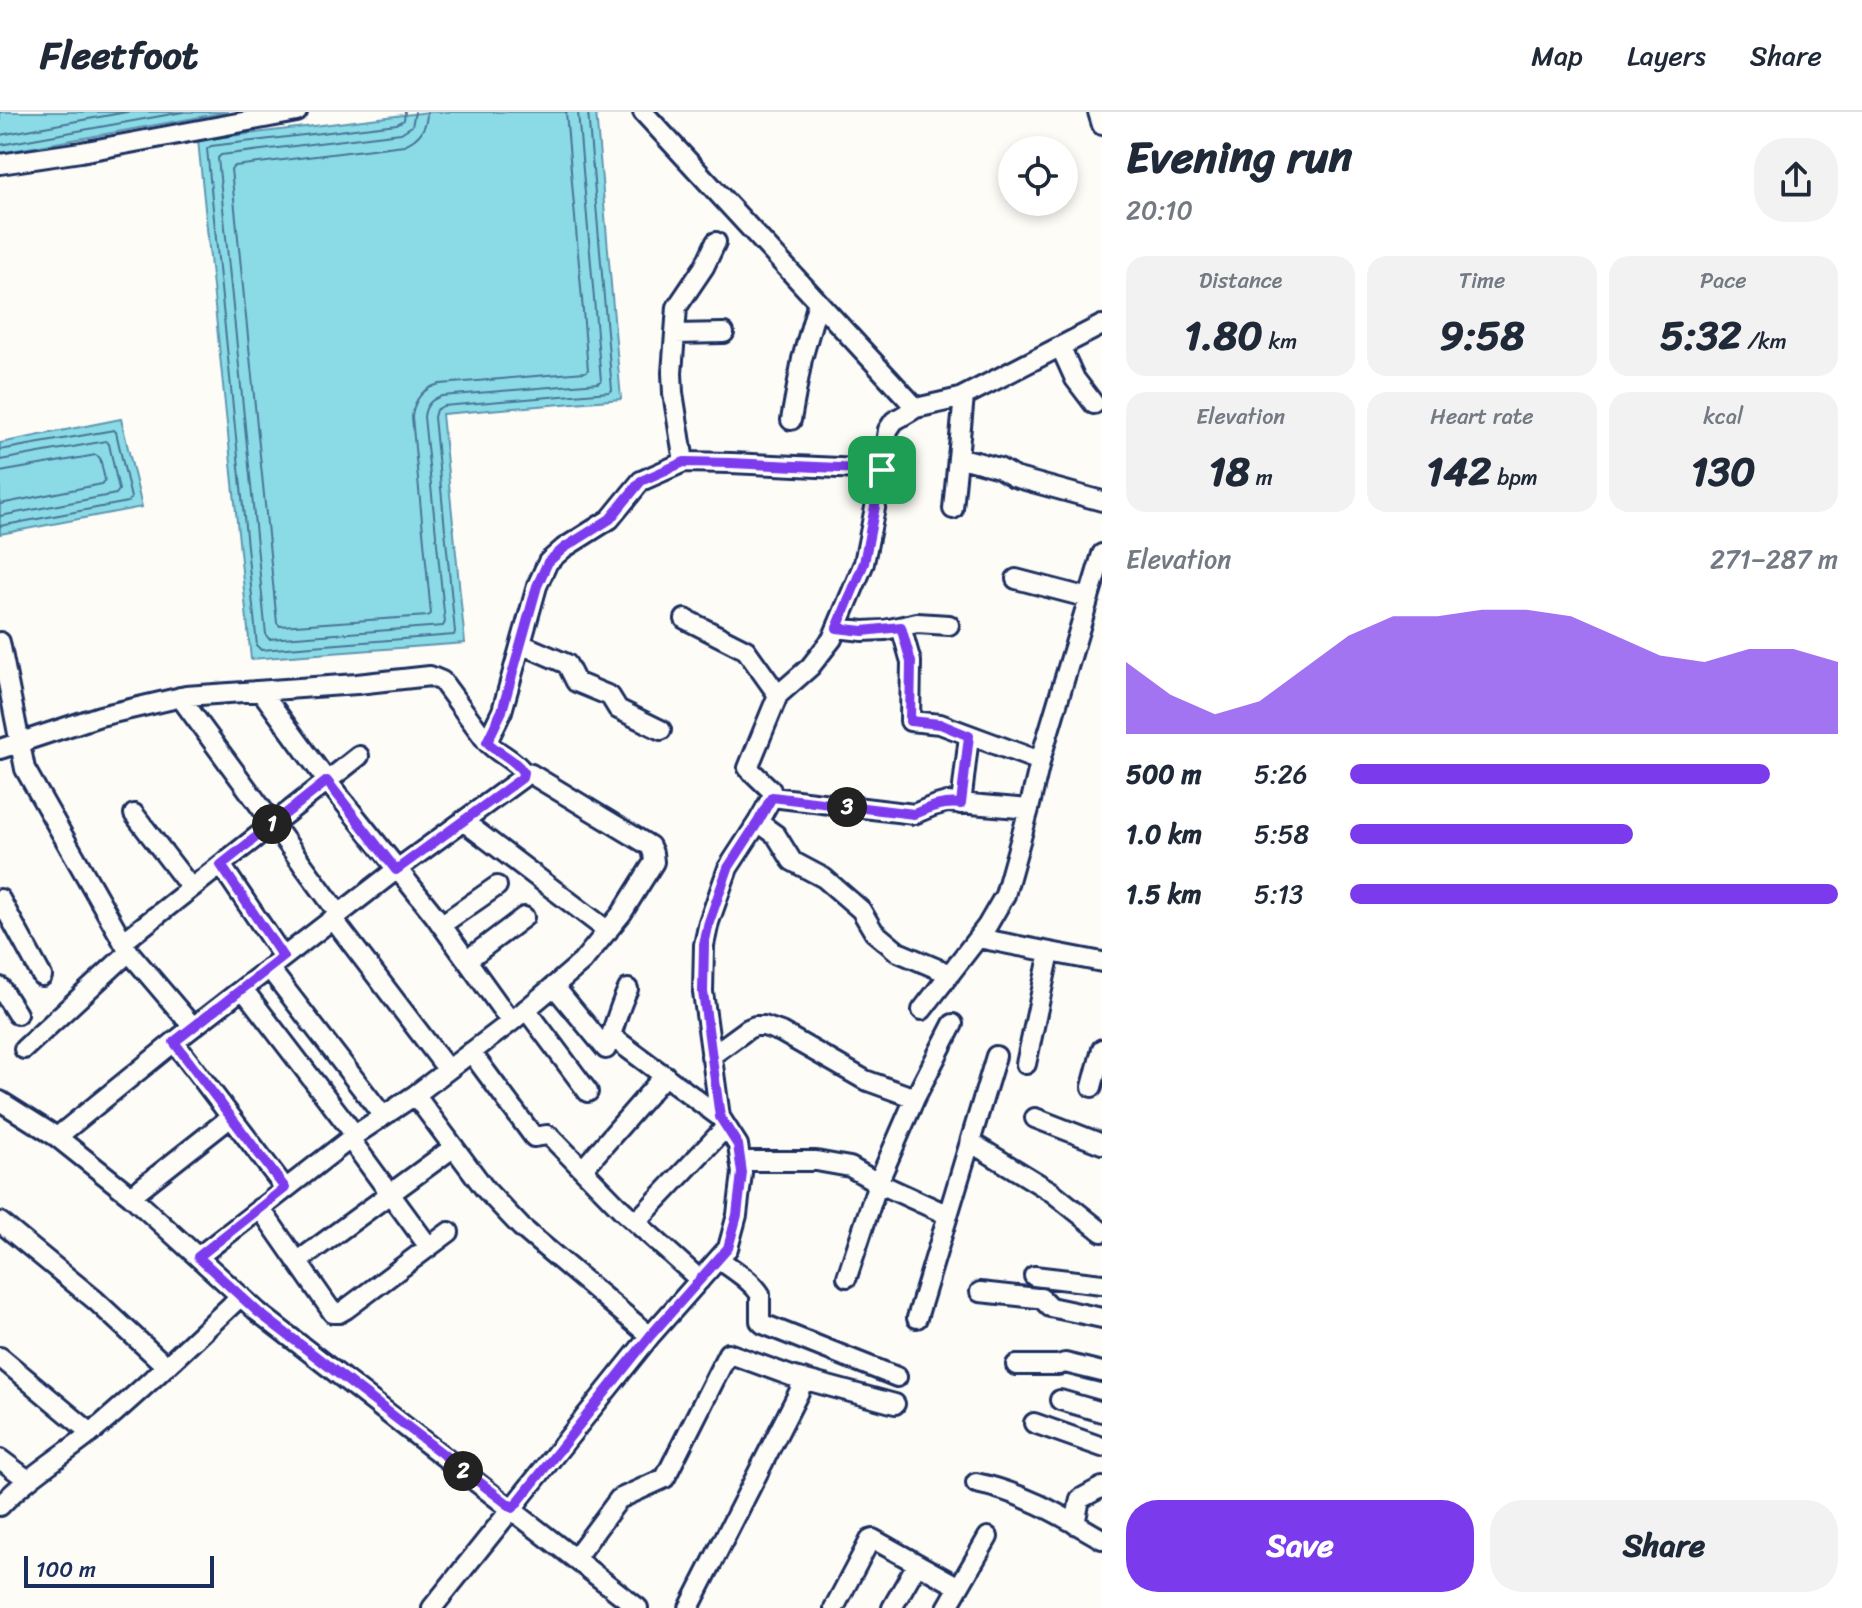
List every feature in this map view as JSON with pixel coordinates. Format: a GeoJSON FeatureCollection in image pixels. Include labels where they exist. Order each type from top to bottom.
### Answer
{"type":"FeatureCollection","features":[{"type":"Feature","properties":{"kind":"street"},"geometry":{"type":"LineString","coordinates":[[0,164],[297,112]]}},
{"type":"Feature","properties":{"kind":"street"},"geometry":{"type":"LineString","coordinates":[[643,112],[916,408]]}},
{"type":"Feature","properties":{"kind":"street"},"geometry":{"type":"LineString","coordinates":[[1098,112],[1102,125]]}},
{"type":"Feature","properties":{"kind":"street"},"geometry":{"type":"LineString","coordinates":[[684,462],[672,373],[677,307],[704,267],[716,242]]}},
{"type":"Feature","properties":{"kind":"street"},"geometry":{"type":"LineString","coordinates":[[791,420],[802,359],[818,302]]}},
{"type":"Feature","properties":{"kind":"street"},"geometry":{"type":"LineString","coordinates":[[723,1122],[703,992],[704,945],[709,922],[728,868],[772,797],[771,790],[748,768],[778,695],[810,667],[832,639],[864,563],[888,430],[894,421],[916,408],[964,396],[1102,325]]}},
{"type":"Feature","properties":{"kind":"street"},"geometry":{"type":"LineString","coordinates":[[675,334],[724,333]]}},
{"type":"Feature","properties":{"kind":"street"},"geometry":{"type":"LineString","coordinates":[[1061,348],[1075,379],[1094,404]]}},
{"type":"Feature","properties":{"kind":"street"},"geometry":{"type":"LineString","coordinates":[[953,509],[964,396]]}},
{"type":"Feature","properties":{"kind":"street"},"geometry":{"type":"LineString","coordinates":[[958,457],[999,468],[1014,477],[1102,501]]}},
{"type":"Feature","properties":{"kind":"street"},"geometry":{"type":"LineString","coordinates":[[487,742],[502,711],[537,586],[548,562],[610,519],[641,481],[684,462],[882,470]]}},
{"type":"Feature","properties":{"kind":"street"},"geometry":{"type":"LineString","coordinates":[[922,1010],[978,938],[1005,895],[1040,761],[1102,554]]}},
{"type":"Feature","properties":{"kind":"street"},"geometry":{"type":"LineString","coordinates":[[1016,579],[1089,598]]}},
{"type":"Feature","properties":{"kind":"street"},"geometry":{"type":"LineString","coordinates":[[685,619],[746,650],[778,695]]}},
{"type":"Feature","properties":{"kind":"street"},"geometry":{"type":"LineString","coordinates":[[837,628],[863,631],[917,623],[949,625]]}},
{"type":"Feature","properties":{"kind":"street"},"geometry":{"type":"LineString","coordinates":[[901,627],[911,662],[910,721],[940,724],[1040,761]]}},
{"type":"Feature","properties":{"kind":"street"},"geometry":{"type":"LineString","coordinates":[[0,642],[25,769],[126,947],[193,1027]]}},
{"type":"Feature","properties":{"kind":"street"},"geometry":{"type":"LineString","coordinates":[[521,644],[567,664],[576,682],[610,696],[618,709],[661,730]]}},
{"type":"Feature","properties":{"kind":"street"},"geometry":{"type":"LineString","coordinates":[[0,749],[100,716],[180,697],[430,676],[442,681],[487,742],[523,772],[522,778],[336,916],[57,1137]]}},
{"type":"Feature","properties":{"kind":"street"},"geometry":{"type":"LineString","coordinates":[[261,691],[327,781],[441,925],[511,1022]]}},
{"type":"Feature","properties":{"kind":"street"},"geometry":{"type":"LineString","coordinates":[[180,697],[448,1070]]}},
{"type":"Feature","properties":{"kind":"street"},"geometry":{"type":"LineString","coordinates":[[961,804],[969,736]]}},
{"type":"Feature","properties":{"kind":"street"},"geometry":{"type":"LineString","coordinates":[[24,1049],[126,947],[191,888],[359,756]]}},
{"type":"Feature","properties":{"kind":"street"},"geometry":{"type":"LineString","coordinates":[[198,1257],[352,1137],[415,1095],[511,1022],[582,962],[622,913],[654,862],[650,846],[523,772]]}},
{"type":"Feature","properties":{"kind":"street"},"geometry":{"type":"LineString","coordinates":[[772,797],[914,814],[947,802],[1029,809]]}},
{"type":"Feature","properties":{"kind":"street"},"geometry":{"type":"LineString","coordinates":[[134,814],[191,888]]}},
{"type":"Feature","properties":{"kind":"street"},"geometry":{"type":"LineString","coordinates":[[463,821],[608,931]]}},
{"type":"Feature","properties":{"kind":"street"},"geometry":{"type":"LineString","coordinates":[[758,822],[776,835],[792,861],[824,878],[861,910],[874,932],[898,952],[950,974]]}},
{"type":"Feature","properties":{"kind":"street"},"geometry":{"type":"LineString","coordinates":[[221,865],[276,963],[383,1116]]}},
{"type":"Feature","properties":{"kind":"street"},"geometry":{"type":"LineString","coordinates":[[441,925],[497,886]]}},
{"type":"Feature","properties":{"kind":"street"},"geometry":{"type":"LineString","coordinates":[[0,899],[42,976]]}},
{"type":"Feature","properties":{"kind":"street"},"geometry":{"type":"LineString","coordinates":[[467,960],[524,917]]}},
{"type":"Feature","properties":{"kind":"street"},"geometry":{"type":"LineString","coordinates":[[978,938],[1102,962]]}},
{"type":"Feature","properties":{"kind":"street"},"geometry":{"type":"LineString","coordinates":[[1026,1064],[1050,952]]}},
{"type":"Feature","properties":{"kind":"street"},"geometry":{"type":"LineString","coordinates":[[554,986],[606,1049],[628,989]]}},
{"type":"Feature","properties":{"kind":"street"},"geometry":{"type":"LineString","coordinates":[[0,987],[17,1014]]}},
{"type":"Feature","properties":{"kind":"street"},"geometry":{"type":"LineString","coordinates":[[243,989],[429,1247]]}},
{"type":"Feature","properties":{"kind":"street"},"geometry":{"type":"LineString","coordinates":[[526,1009],[588,1092]]}},
{"type":"Feature","properties":{"kind":"street"},"geometry":{"type":"LineString","coordinates":[[847,1277],[878,1183],[915,1098],[953,1024]]}},
{"type":"Feature","properties":{"kind":"street"},"geometry":{"type":"LineString","coordinates":[[711,1056],[748,1029],[764,1026],[781,1032],[865,1080],[915,1098]]}},
{"type":"Feature","properties":{"kind":"street"},"geometry":{"type":"LineString","coordinates":[[432,1608],[650,1336],[728,1248],[737,1215],[742,1173],[738,1145],[723,1122],[611,1036]]}},
{"type":"Feature","properties":{"kind":"street"},"geometry":{"type":"LineString","coordinates":[[174,1042],[285,1188]]}},
{"type":"Feature","properties":{"kind":"street"},"geometry":{"type":"LineString","coordinates":[[1092,1087],[1102,1049]]}},
{"type":"Feature","properties":{"kind":"street"},"geometry":{"type":"LineString","coordinates":[[471,1052],[534,1137],[551,1137],[636,1222],[700,1280]]}},
{"type":"Feature","properties":{"kind":"street"},"geometry":{"type":"LineString","coordinates":[[917,1318],[996,1056]]}},
{"type":"Feature","properties":{"kind":"street"},"geometry":{"type":"LineString","coordinates":[[583,1169],[665,1075]]}},
{"type":"Feature","properties":{"kind":"street"},"geometry":{"type":"LineString","coordinates":[[415,1095],[485,1189],[521,1227],[650,1336]]}},
{"type":"Feature","properties":{"kind":"street"},"geometry":{"type":"LineString","coordinates":[[0,1101],[57,1137],[131,1196],[270,1321],[638,1608]]}},
{"type":"Feature","properties":{"kind":"street"},"geometry":{"type":"LineString","coordinates":[[131,1196],[231,1117]]}},
{"type":"Feature","properties":{"kind":"street"},"geometry":{"type":"LineString","coordinates":[[1035,1118],[1102,1144]]}},
{"type":"Feature","properties":{"kind":"street"},"geometry":{"type":"LineString","coordinates":[[636,1222],[723,1122]]}},
{"type":"Feature","properties":{"kind":"street"},"geometry":{"type":"LineString","coordinates":[[970,1142],[1052,1192],[1102,1232]]}},
{"type":"Feature","properties":{"kind":"street"},"geometry":{"type":"LineString","coordinates":[[297,1262],[454,1147]]}},
{"type":"Feature","properties":{"kind":"street"},"geometry":{"type":"LineString","coordinates":[[740,1161],[816,1161],[850,1167],[948,1215]]}},
{"type":"Feature","properties":{"kind":"street"},"geometry":{"type":"LineString","coordinates":[[260,1208],[333,1313],[339,1313],[449,1232]]}},
{"type":"Feature","properties":{"kind":"street"},"geometry":{"type":"LineString","coordinates":[[0,1222],[95,1300],[166,1366]]}},
{"type":"Feature","properties":{"kind":"street"},"geometry":{"type":"LineString","coordinates":[[719,1259],[758,1290],[760,1321],[763,1324],[897,1377]]}},
{"type":"Feature","properties":{"kind":"street"},"geometry":{"type":"LineString","coordinates":[[1034,1276],[1102,1284]]}},
{"type":"Feature","properties":{"kind":"street"},"geometry":{"type":"LineString","coordinates":[[980,1292],[1041,1298],[1050,1307],[1102,1318]]}},
{"type":"Feature","properties":{"kind":"street"},"geometry":{"type":"LineString","coordinates":[[0,1506],[28,1480],[91,1433],[241,1296]]}},
{"type":"Feature","properties":{"kind":"street"},"geometry":{"type":"LineString","coordinates":[[575,1558],[619,1499],[665,1478],[728,1353],[803,1379],[895,1404]]}},
{"type":"Feature","properties":{"kind":"street"},"geometry":{"type":"LineString","coordinates":[[0,1357],[91,1433]]}},
{"type":"Feature","properties":{"kind":"street"},"geometry":{"type":"LineString","coordinates":[[1016,1365],[1065,1363],[1102,1372]]}},
{"type":"Feature","properties":{"kind":"street"},"geometry":{"type":"LineString","coordinates":[[689,1608],[803,1379]]}},
{"type":"Feature","properties":{"kind":"street"},"geometry":{"type":"LineString","coordinates":[[1060,1400],[1102,1412]]}},
{"type":"Feature","properties":{"kind":"street"},"geometry":{"type":"LineString","coordinates":[[1034,1423],[1102,1447]]}},
{"type":"Feature","properties":{"kind":"street"},"geometry":{"type":"LineString","coordinates":[[0,1459],[28,1480]]}},
{"type":"Feature","properties":{"kind":"street"},"geometry":{"type":"LineString","coordinates":[[976,1483],[1028,1499],[1102,1539]]}},
{"type":"Feature","properties":{"kind":"street"},"geometry":{"type":"LineString","coordinates":[[1075,1524],[1080,1499],[1102,1487]]}},
{"type":"Feature","properties":{"kind":"street"},"geometry":{"type":"LineString","coordinates":[[947,1608],[988,1537]]}},
{"type":"Feature","properties":{"kind":"street"},"geometry":{"type":"LineString","coordinates":[[834,1608],[870,1540],[877,1539],[959,1587]]}},
{"type":"Feature","properties":{"kind":"street"},"geometry":{"type":"LineString","coordinates":[[892,1608],[917,1564]]}},
{"type":"Feature","properties":{"kind":"water"},"geometry":{"type":"Polygon","coordinates":[[[0,112],[228,112],[0,153],[0,112]]]}},
{"type":"Feature","properties":{"kind":"water"},"geometry":{"type":"Polygon","coordinates":[[[429,112],[596,112],[621,399],[442,414],[465,643],[251,659],[198,140],[429,112]]]}},
{"type":"Feature","properties":{"kind":"water"},"geometry":{"type":"Polygon","coordinates":[[[121,419],[142,507],[0,534],[0,443],[121,419]]]}},
{"type":"Feature","properties":{"kind":"route"},"geometry":{"type":"LineString","coordinates":[[684,462],[882,470],[864,563],[837,628],[863,631],[901,627],[911,662],[910,721],[940,724],[969,736],[961,804],[947,802],[914,814],[772,797],[728,868],[704,945],[703,992],[720,1117],[738,1145],[742,1173],[737,1215],[728,1248],[650,1336],[513,1508],[258,1312],[198,1257],[285,1188],[174,1042],[283,957],[221,865],[327,781],[396,870],[522,778],[520,767],[487,742],[502,711],[537,586],[548,562],[610,519],[641,481],[684,462]]}}]}
